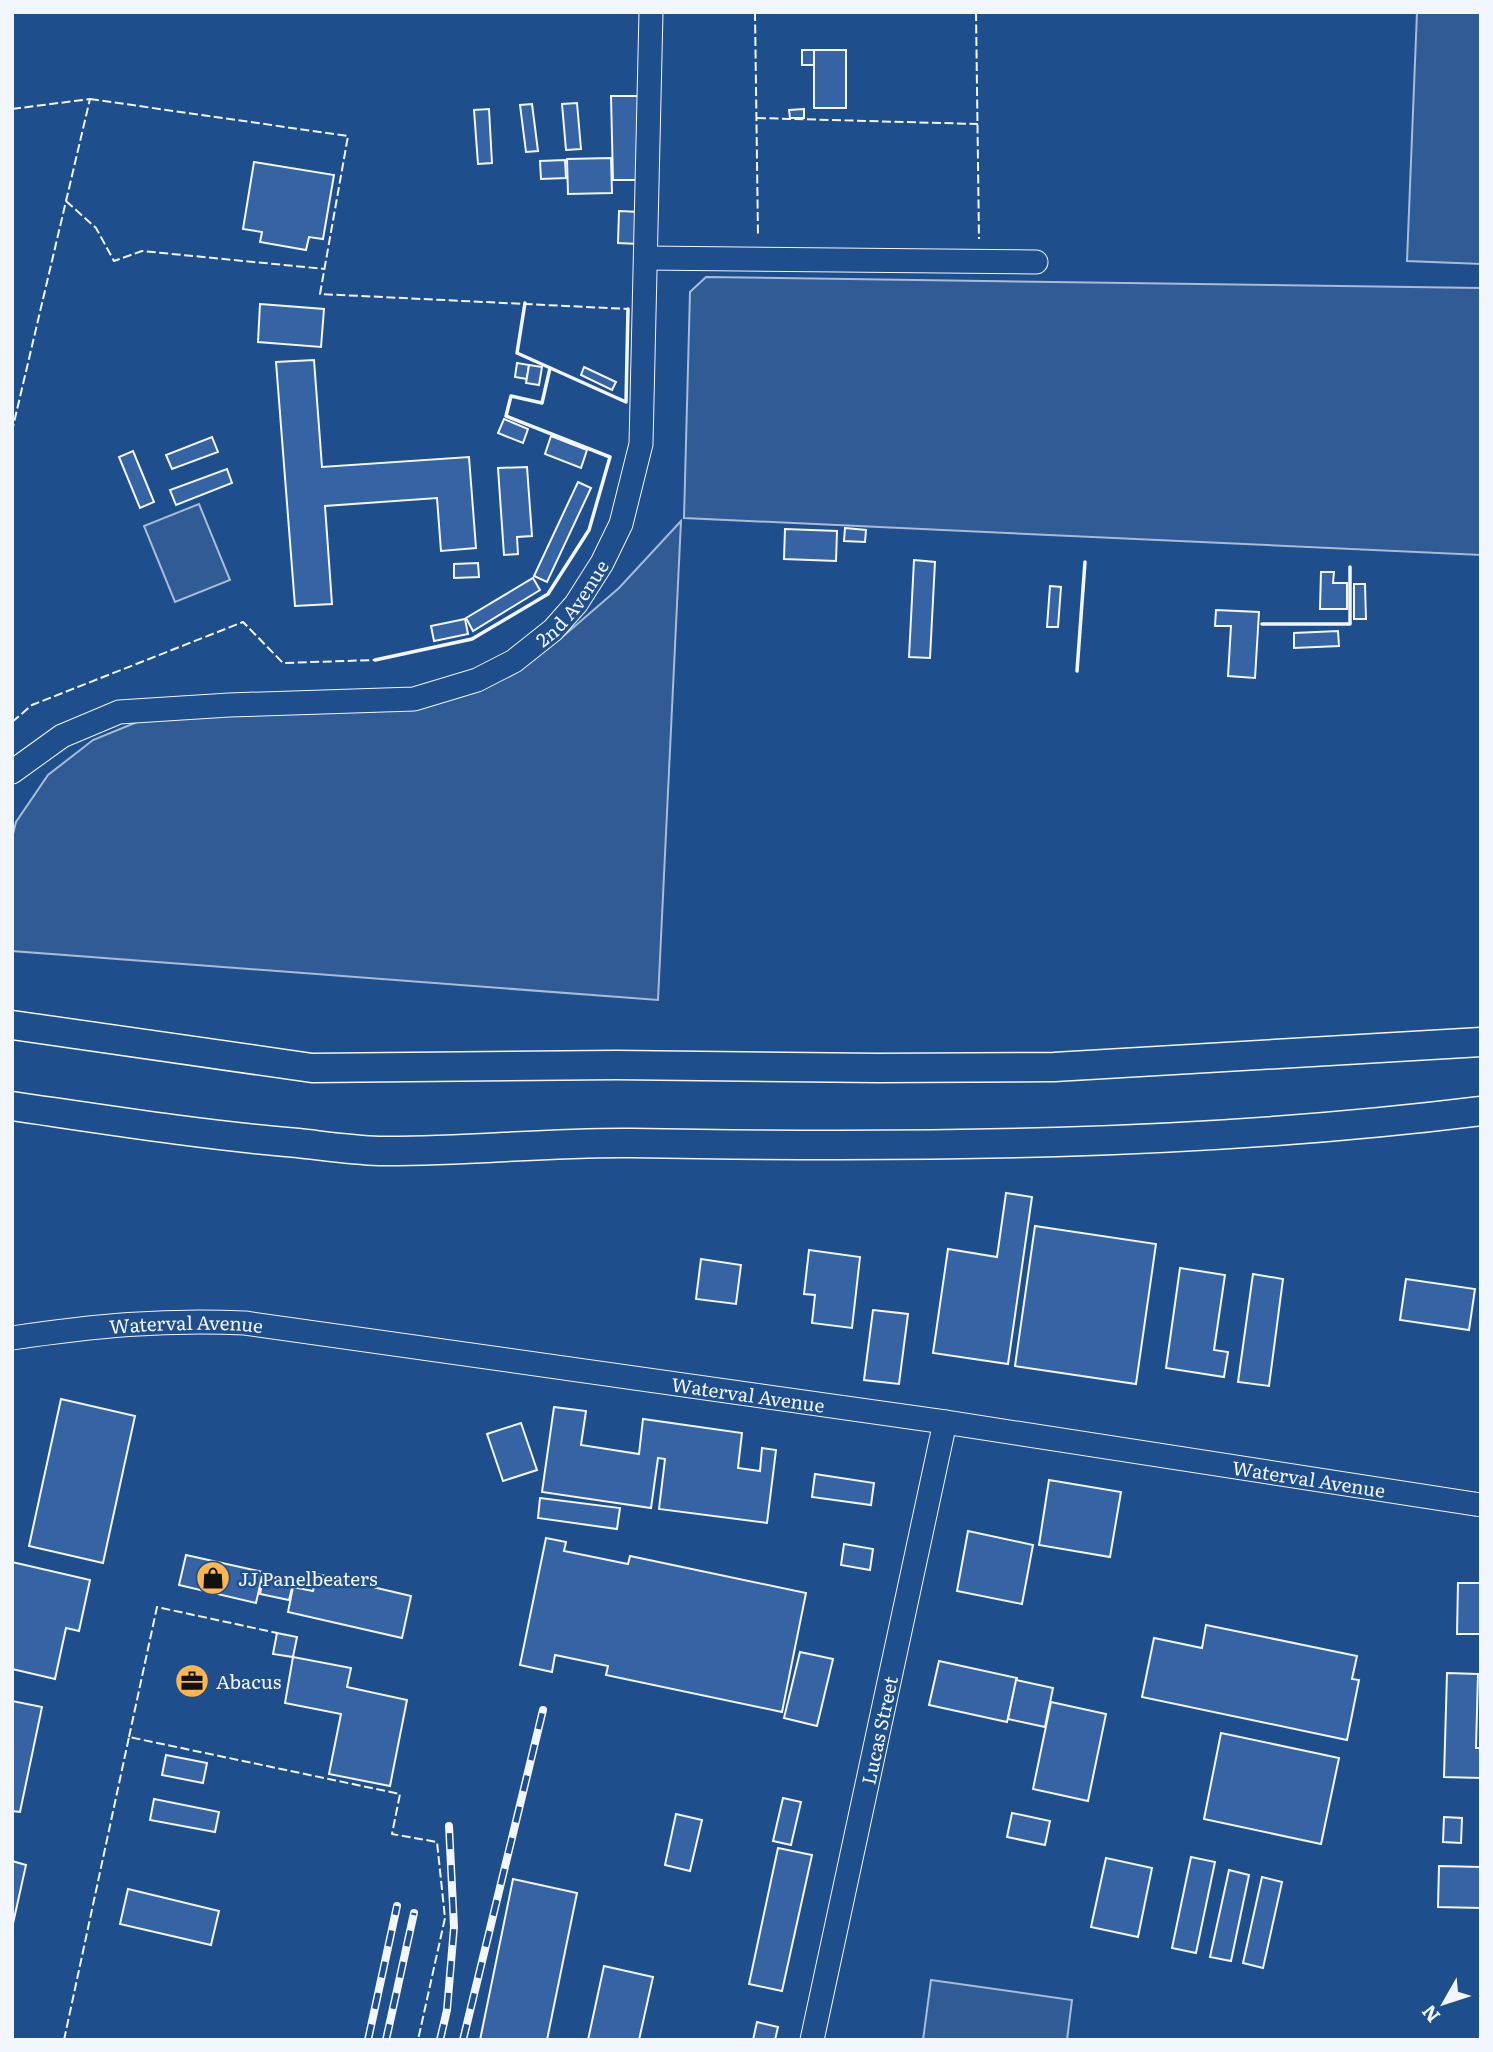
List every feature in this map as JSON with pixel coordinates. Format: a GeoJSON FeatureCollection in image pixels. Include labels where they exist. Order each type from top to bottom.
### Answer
{"type":"FeatureCollection","features":[{"type":"Feature","properties":{"kind":"main road"},"geometry":{"type":"LineString","coordinates":[[12,1025],[312,1068],[616,1065],[1054,1067],[1481,1042]]}},
{"type":"Feature","properties":{"kind":"main road"},"geometry":{"type":"LineString","coordinates":[[12,1106],[213,1136],[378,1151],[613,1143],[811,1146],[1048,1143],[1235,1134],[1403,1121],[1481,1111]]}},
{"type":"Feature","properties":{"kind":"street","name":"2nd Avenue"},"geometry":{"type":"LineString","coordinates":[[12,772],[62,736],[119,712],[229,705],[414,699],[477,680],[514,661],[553,630],[576,604],[602,563],[621,524],[641,444],[652,12]]}},
{"type":"Feature","properties":{"kind":"street"},"geometry":{"type":"LineString","coordinates":[[646,258],[1036,262]]}},
{"type":"Feature","properties":{"kind":"street","name":"Waterval Avenue"},"geometry":{"type":"LineString","coordinates":[[12,1338],[95,1326],[156,1321],[245,1323],[945,1422],[1481,1505]]}},
{"type":"Feature","properties":{"kind":"street","name":"Lucas Street"},"geometry":{"type":"LineString","coordinates":[[812,2040],[945,1422]]}},
{"type":"Feature","properties":{"kind":"shaded area"},"geometry":{"type":"Polygon","coordinates":[[[1417,12],[1481,12],[1481,264],[1407,261],[1417,12]]]}},
{"type":"Feature","properties":{"kind":"shaded area"},"geometry":{"type":"Polygon","coordinates":[[[706,277],[1481,288],[1481,555],[684,518],[690,292],[706,277]]]}},
{"type":"Feature","properties":{"kind":"shaded area"},"geometry":{"type":"Polygon","coordinates":[[[199,504],[230,580],[175,602],[144,526],[199,504]]]}},
{"type":"Feature","properties":{"kind":"shaded area"},"geometry":{"type":"Polygon","coordinates":[[[681,521],[658,1000],[12,951],[12,838],[16,822],[48,775],[93,740],[142,720],[446,692],[560,639],[619,588],[681,521]]]}},
{"type":"Feature","properties":{"kind":"shaded area"},"geometry":{"type":"Polygon","coordinates":[[[931,1980],[1072,2000],[1067,2040],[923,2040],[931,1980]]]}},
{"type":"Feature","properties":{"kind":"building"},"geometry":{"type":"Polygon","coordinates":[[[802,50],[814,50],[814,65],[802,65],[802,50]]]}},
{"type":"Feature","properties":{"kind":"building"},"geometry":{"type":"Polygon","coordinates":[[[814,50],[846,50],[846,108],[814,108],[814,50]]]}},
{"type":"Feature","properties":{"kind":"building"},"geometry":{"type":"Polygon","coordinates":[[[611,96],[639,96],[642,180],[613,180],[611,96]]]}},
{"type":"Feature","properties":{"kind":"building"},"geometry":{"type":"Polygon","coordinates":[[[577,103],[581,149],[566,150],[562,104],[577,103]]]}},
{"type":"Feature","properties":{"kind":"building"},"geometry":{"type":"Polygon","coordinates":[[[532,104],[538,151],[526,152],[520,105],[532,104]]]}},
{"type":"Feature","properties":{"kind":"building"},"geometry":{"type":"Polygon","coordinates":[[[489,109],[492,163],[478,164],[474,110],[489,109]]]}},
{"type":"Feature","properties":{"kind":"building"},"geometry":{"type":"Polygon","coordinates":[[[804,109],[804,118],[790,118],[789,110],[804,109]]]}},
{"type":"Feature","properties":{"kind":"building"},"geometry":{"type":"Polygon","coordinates":[[[611,158],[612,193],[568,194],[567,159],[611,158]]]}},
{"type":"Feature","properties":{"kind":"building"},"geometry":{"type":"Polygon","coordinates":[[[565,160],[566,178],[541,179],[540,161],[565,160]]]}},
{"type":"Feature","properties":{"kind":"building"},"geometry":{"type":"Polygon","coordinates":[[[254,162],[334,175],[323,239],[309,237],[306,250],[260,242],[262,232],[243,229],[254,162]]]}},
{"type":"Feature","properties":{"kind":"building"},"geometry":{"type":"Polygon","coordinates":[[[619,211],[640,212],[639,244],[618,243],[619,211]]]}},
{"type":"Feature","properties":{"kind":"building"},"geometry":{"type":"Polygon","coordinates":[[[260,304],[324,309],[321,347],[258,342],[260,304]]]}},
{"type":"Feature","properties":{"kind":"building"},"geometry":{"type":"Polygon","coordinates":[[[314,360],[322,467],[469,457],[476,548],[441,551],[437,498],[325,506],[332,604],[295,606],[276,362],[314,360]]]}},
{"type":"Feature","properties":{"kind":"building"},"geometry":{"type":"Polygon","coordinates":[[[517,363],[529,365],[527,379],[515,377],[517,363]]]}},
{"type":"Feature","properties":{"kind":"building"},"geometry":{"type":"Polygon","coordinates":[[[529,365],[542,367],[539,385],[526,383],[529,365]]]}},
{"type":"Feature","properties":{"kind":"building"},"geometry":{"type":"Polygon","coordinates":[[[584,367],[616,382],[612,390],[581,375],[584,367]]]}},
{"type":"Feature","properties":{"kind":"building"},"geometry":{"type":"Polygon","coordinates":[[[504,419],[528,429],[523,443],[498,433],[504,419]]]}},
{"type":"Feature","properties":{"kind":"building"},"geometry":{"type":"Polygon","coordinates":[[[551,436],[587,450],[581,468],[545,454],[551,436]]]}},
{"type":"Feature","properties":{"kind":"building"},"geometry":{"type":"Polygon","coordinates":[[[212,437],[218,452],[172,469],[166,455],[212,437]]]}},
{"type":"Feature","properties":{"kind":"building"},"geometry":{"type":"Polygon","coordinates":[[[133,451],[154,502],[140,508],[119,457],[133,451]]]}},
{"type":"Feature","properties":{"kind":"building"},"geometry":{"type":"Polygon","coordinates":[[[527,467],[532,536],[517,537],[518,554],[504,555],[498,468],[527,467]]]}},
{"type":"Feature","properties":{"kind":"building"},"geometry":{"type":"Polygon","coordinates":[[[227,469],[232,483],[176,505],[170,490],[227,469]]]}},
{"type":"Feature","properties":{"kind":"building"},"geometry":{"type":"Polygon","coordinates":[[[578,482],[591,488],[547,582],[534,576],[578,482]]]}},
{"type":"Feature","properties":{"kind":"building"},"geometry":{"type":"Polygon","coordinates":[[[845,528],[866,530],[865,542],[844,541],[845,528]]]}},
{"type":"Feature","properties":{"kind":"building"},"geometry":{"type":"Polygon","coordinates":[[[785,529],[837,531],[836,561],[784,559],[785,529]]]}},
{"type":"Feature","properties":{"kind":"building"},"geometry":{"type":"Polygon","coordinates":[[[914,560],[935,562],[930,658],[909,657],[914,560]]]}},
{"type":"Feature","properties":{"kind":"building"},"geometry":{"type":"Polygon","coordinates":[[[478,563],[479,577],[454,578],[454,564],[478,563]]]}},
{"type":"Feature","properties":{"kind":"building"},"geometry":{"type":"Polygon","coordinates":[[[1321,572],[1334,572],[1333,583],[1347,583],[1347,609],[1320,609],[1321,572]]]}},
{"type":"Feature","properties":{"kind":"building"},"geometry":{"type":"Polygon","coordinates":[[[533,578],[540,590],[473,631],[466,618],[533,578]]]}},
{"type":"Feature","properties":{"kind":"building"},"geometry":{"type":"Polygon","coordinates":[[[1354,584],[1365,584],[1366,619],[1354,619],[1354,584]]]}},
{"type":"Feature","properties":{"kind":"building"},"geometry":{"type":"Polygon","coordinates":[[[1050,586],[1061,587],[1058,627],[1047,627],[1050,586]]]}},
{"type":"Feature","properties":{"kind":"building"},"geometry":{"type":"Polygon","coordinates":[[[1216,610],[1259,612],[1255,678],[1228,676],[1231,626],[1215,626],[1216,610]]]}},
{"type":"Feature","properties":{"kind":"building"},"geometry":{"type":"Polygon","coordinates":[[[465,619],[468,634],[434,641],[431,626],[465,619]]]}},
{"type":"Feature","properties":{"kind":"building"},"geometry":{"type":"Polygon","coordinates":[[[1338,631],[1339,646],[1294,648],[1294,633],[1338,631]]]}},
{"type":"Feature","properties":{"kind":"building"},"geometry":{"type":"Polygon","coordinates":[[[1006,1193],[1032,1197],[1008,1364],[933,1353],[948,1249],[997,1257],[1006,1193]]]}},
{"type":"Feature","properties":{"kind":"building"},"geometry":{"type":"Polygon","coordinates":[[[1035,1226],[1156,1244],[1136,1384],[1015,1366],[1035,1226]]]}},
{"type":"Feature","properties":{"kind":"building"},"geometry":{"type":"Polygon","coordinates":[[[809,1250],[860,1257],[852,1328],[812,1323],[815,1295],[804,1294],[809,1250]]]}},
{"type":"Feature","properties":{"kind":"building"},"geometry":{"type":"Polygon","coordinates":[[[701,1259],[741,1265],[736,1304],[696,1299],[701,1259]]]}},
{"type":"Feature","properties":{"kind":"building"},"geometry":{"type":"Polygon","coordinates":[[[1180,1268],[1225,1275],[1214,1350],[1228,1352],[1224,1377],[1166,1368],[1180,1268]]]}},
{"type":"Feature","properties":{"kind":"building"},"geometry":{"type":"Polygon","coordinates":[[[1253,1274],[1283,1279],[1269,1386],[1238,1382],[1253,1274]]]}},
{"type":"Feature","properties":{"kind":"building"},"geometry":{"type":"Polygon","coordinates":[[[1406,1279],[1475,1289],[1469,1330],[1400,1320],[1406,1279]]]}},
{"type":"Feature","properties":{"kind":"building"},"geometry":{"type":"Polygon","coordinates":[[[873,1310],[908,1314],[899,1384],[864,1380],[873,1310]]]}},
{"type":"Feature","properties":{"kind":"building"},"geometry":{"type":"Polygon","coordinates":[[[61,1399],[135,1416],[103,1563],[29,1546],[61,1399]]]}},
{"type":"Feature","properties":{"kind":"building"},"geometry":{"type":"Polygon","coordinates":[[[554,1407],[586,1411],[581,1445],[639,1454],[643,1419],[742,1433],[738,1468],[760,1471],[762,1448],[776,1450],[767,1523],[659,1509],[665,1459],[658,1458],[651,1508],[542,1492],[554,1407]]]}},
{"type":"Feature","properties":{"kind":"building"},"geometry":{"type":"Polygon","coordinates":[[[521,1423],[537,1470],[503,1481],[487,1434],[521,1423]]]}},
{"type":"Feature","properties":{"kind":"building"},"geometry":{"type":"Polygon","coordinates":[[[815,1474],[874,1483],[871,1505],[812,1497],[815,1474]]]}},
{"type":"Feature","properties":{"kind":"building"},"geometry":{"type":"Polygon","coordinates":[[[1049,1480],[1121,1492],[1110,1557],[1039,1545],[1049,1480]]]}},
{"type":"Feature","properties":{"kind":"building"},"geometry":{"type":"Polygon","coordinates":[[[540,1498],[620,1508],[617,1529],[538,1518],[540,1498]]]}},
{"type":"Feature","properties":{"kind":"building"},"geometry":{"type":"Polygon","coordinates":[[[968,1531],[1033,1545],[1022,1604],[957,1591],[968,1531]]]}},
{"type":"Feature","properties":{"kind":"building"},"geometry":{"type":"Polygon","coordinates":[[[546,1538],[566,1542],[564,1551],[628,1564],[630,1556],[806,1593],[782,1712],[606,1675],[608,1666],[555,1655],[552,1672],[520,1665],[546,1538]]]}},
{"type":"Feature","properties":{"kind":"building"},"geometry":{"type":"Polygon","coordinates":[[[844,1544],[873,1549],[870,1570],[841,1565],[844,1544]]]}},
{"type":"Feature","properties":{"kind":"building"},"geometry":{"type":"Polygon","coordinates":[[[186,1555],[263,1572],[256,1603],[179,1585],[186,1555]]]}},
{"type":"Feature","properties":{"kind":"building"},"geometry":{"type":"Polygon","coordinates":[[[12,1562],[90,1580],[79,1631],[66,1628],[55,1679],[12,1669],[12,1562]]]}},
{"type":"Feature","properties":{"kind":"building"},"geometry":{"type":"Polygon","coordinates":[[[317,1574],[411,1596],[402,1638],[288,1612],[293,1587],[313,1591],[317,1574]]]}},
{"type":"Feature","properties":{"kind":"building"},"geometry":{"type":"Polygon","coordinates":[[[263,1578],[293,1584],[289,1600],[260,1594],[263,1578]]]}},
{"type":"Feature","properties":{"kind":"building"},"geometry":{"type":"Polygon","coordinates":[[[1458,1583],[1481,1583],[1481,1634],[1457,1634],[1458,1583]]]}},
{"type":"Feature","properties":{"kind":"building"},"geometry":{"type":"Polygon","coordinates":[[[1206,1625],[1357,1656],[1352,1679],[1359,1680],[1347,1740],[1142,1697],[1154,1638],[1202,1648],[1206,1625]]]}},
{"type":"Feature","properties":{"kind":"building"},"geometry":{"type":"Polygon","coordinates":[[[277,1633],[297,1637],[293,1657],[273,1654],[277,1633]]]}},
{"type":"Feature","properties":{"kind":"building"},"geometry":{"type":"Polygon","coordinates":[[[800,1652],[833,1659],[817,1726],[784,1718],[800,1652]]]}},
{"type":"Feature","properties":{"kind":"building"},"geometry":{"type":"Polygon","coordinates":[[[293,1657],[351,1668],[347,1687],[407,1700],[390,1786],[329,1774],[341,1714],[285,1703],[293,1657]]]}},
{"type":"Feature","properties":{"kind":"building"},"geometry":{"type":"Polygon","coordinates":[[[939,1661],[1017,1678],[1007,1722],[929,1705],[939,1661]]]}},
{"type":"Feature","properties":{"kind":"building"},"geometry":{"type":"Polygon","coordinates":[[[1447,1673],[1478,1674],[1476,1748],[1481,1748],[1481,1778],[1444,1777],[1447,1673]]]}},
{"type":"Feature","properties":{"kind":"building"},"geometry":{"type":"Polygon","coordinates":[[[1016,1680],[1053,1688],[1045,1727],[1008,1719],[1016,1680]]]}},
{"type":"Feature","properties":{"kind":"building"},"geometry":{"type":"Polygon","coordinates":[[[12,1701],[42,1707],[20,1812],[12,1811],[12,1701]]]}},
{"type":"Feature","properties":{"kind":"building"},"geometry":{"type":"Polygon","coordinates":[[[1051,1702],[1106,1714],[1088,1801],[1033,1789],[1051,1702]]]}},
{"type":"Feature","properties":{"kind":"building"},"geometry":{"type":"Polygon","coordinates":[[[1221,1733],[1339,1758],[1321,1844],[1204,1819],[1221,1733]]]}},
{"type":"Feature","properties":{"kind":"building"},"geometry":{"type":"Polygon","coordinates":[[[166,1755],[207,1763],[203,1783],[162,1775],[166,1755]]]}},
{"type":"Feature","properties":{"kind":"building"},"geometry":{"type":"Polygon","coordinates":[[[783,1798],[801,1802],[791,1845],[773,1841],[783,1798]]]}},
{"type":"Feature","properties":{"kind":"building"},"geometry":{"type":"Polygon","coordinates":[[[154,1799],[219,1812],[215,1832],[150,1820],[154,1799]]]}},
{"type":"Feature","properties":{"kind":"building"},"geometry":{"type":"Polygon","coordinates":[[[1012,1813],[1050,1821],[1045,1845],[1007,1837],[1012,1813]]]}},
{"type":"Feature","properties":{"kind":"building"},"geometry":{"type":"Polygon","coordinates":[[[676,1814],[702,1820],[690,1871],[665,1865],[676,1814]]]}},
{"type":"Feature","properties":{"kind":"building"},"geometry":{"type":"Polygon","coordinates":[[[1444,1817],[1462,1818],[1461,1843],[1443,1842],[1444,1817]]]}},
{"type":"Feature","properties":{"kind":"building"},"geometry":{"type":"Polygon","coordinates":[[[778,1848],[812,1855],[782,1991],[749,1984],[778,1848]]]}},
{"type":"Feature","properties":{"kind":"building"},"geometry":{"type":"Polygon","coordinates":[[[1191,1857],[1215,1862],[1196,1953],[1172,1948],[1191,1857]]]}},
{"type":"Feature","properties":{"kind":"building"},"geometry":{"type":"Polygon","coordinates":[[[1106,1858],[1152,1868],[1138,1937],[1091,1927],[1106,1858]]]}},
{"type":"Feature","properties":{"kind":"building"},"geometry":{"type":"Polygon","coordinates":[[[12,1861],[26,1865],[12,1928],[12,1861]]]}},
{"type":"Feature","properties":{"kind":"building"},"geometry":{"type":"Polygon","coordinates":[[[1439,1866],[1481,1867],[1481,1908],[1438,1907],[1439,1866]]]}},
{"type":"Feature","properties":{"kind":"building"},"geometry":{"type":"Polygon","coordinates":[[[1229,1870],[1249,1875],[1231,1961],[1210,1957],[1229,1870]]]}},
{"type":"Feature","properties":{"kind":"building"},"geometry":{"type":"Polygon","coordinates":[[[1262,1877],[1282,1882],[1263,1968],[1243,1963],[1262,1877]]]}},
{"type":"Feature","properties":{"kind":"building"},"geometry":{"type":"Polygon","coordinates":[[[513,1879],[577,1893],[547,2040],[480,2040],[513,1879]]]}},
{"type":"Feature","properties":{"kind":"building"},"geometry":{"type":"Polygon","coordinates":[[[128,1889],[219,1911],[211,1945],[120,1924],[128,1889]]]}},
{"type":"Feature","properties":{"kind":"building"},"geometry":{"type":"Polygon","coordinates":[[[604,1966],[653,1977],[639,2040],[588,2040],[604,1966]]]}},
{"type":"Feature","properties":{"kind":"building"},"geometry":{"type":"Polygon","coordinates":[[[757,2022],[778,2027],[775,2040],[753,2040],[757,2022]]]}},
{"type":"Feature","properties":{"kind":"railway"},"geometry":{"type":"LineString","coordinates":[[463,2040],[543,1710]]}},
{"type":"Feature","properties":{"kind":"railway"},"geometry":{"type":"LineString","coordinates":[[440,2040],[447,2010],[454,1927],[449,1826]]}},
{"type":"Feature","properties":{"kind":"railway"},"geometry":{"type":"LineString","coordinates":[[368,2040],[397,1906]]}},
{"type":"Feature","properties":{"kind":"railway"},"geometry":{"type":"LineString","coordinates":[[386,2040],[414,1913]]}},
{"type":"Feature","properties":{"kind":"fence"},"geometry":{"type":"LineString","coordinates":[[755,12],[758,236]]}},
{"type":"Feature","properties":{"kind":"fence"},"geometry":{"type":"LineString","coordinates":[[976,12],[979,239]]}},
{"type":"Feature","properties":{"kind":"fence"},"geometry":{"type":"LineString","coordinates":[[90,99],[348,136],[320,294],[628,309]]}},
{"type":"Feature","properties":{"kind":"fence"},"geometry":{"type":"LineString","coordinates":[[12,109],[90,99],[12,431]]}},
{"type":"Feature","properties":{"kind":"fence"},"geometry":{"type":"LineString","coordinates":[[757,118],[978,124]]}},
{"type":"Feature","properties":{"kind":"fence"},"geometry":{"type":"LineString","coordinates":[[66,201],[96,228],[114,261],[142,251],[325,269]]}},
{"type":"Feature","properties":{"kind":"fence"},"geometry":{"type":"LineString","coordinates":[[12,722],[32,705],[243,622],[283,663],[375,660]]}},
{"type":"Feature","properties":{"kind":"fence"},"geometry":{"type":"LineString","coordinates":[[129,1737],[157,1607],[277,1633]]}},
{"type":"Feature","properties":{"kind":"fence"},"geometry":{"type":"LineString","coordinates":[[64,2040],[129,1737],[400,1794],[392,1834],[437,1842],[445,1918],[418,2040]]}},
{"type":"Feature","properties":{"kind":"wall"},"geometry":{"type":"LineString","coordinates":[[525,303],[517,353],[626,402],[628,309]]}},
{"type":"Feature","properties":{"kind":"wall"},"geometry":{"type":"LineString","coordinates":[[375,660],[472,639],[548,594],[589,530],[610,457],[506,416],[511,396],[542,403],[550,368]]}},
{"type":"Feature","properties":{"kind":"wall"},"geometry":{"type":"LineString","coordinates":[[1077,671],[1085,562]]}},
{"type":"Feature","properties":{"kind":"wall"},"geometry":{"type":"LineString","coordinates":[[1262,624],[1350,624],[1350,567]]}},
{"type":"Feature","properties":{"kind":"place","name":"JJ Panelbeaters"},"geometry":{"type":"Point","coordinates":[213,1578]}},
{"type":"Feature","properties":{"kind":"place","name":"Abacus"},"geometry":{"type":"Point","coordinates":[192,1681]}}]}
